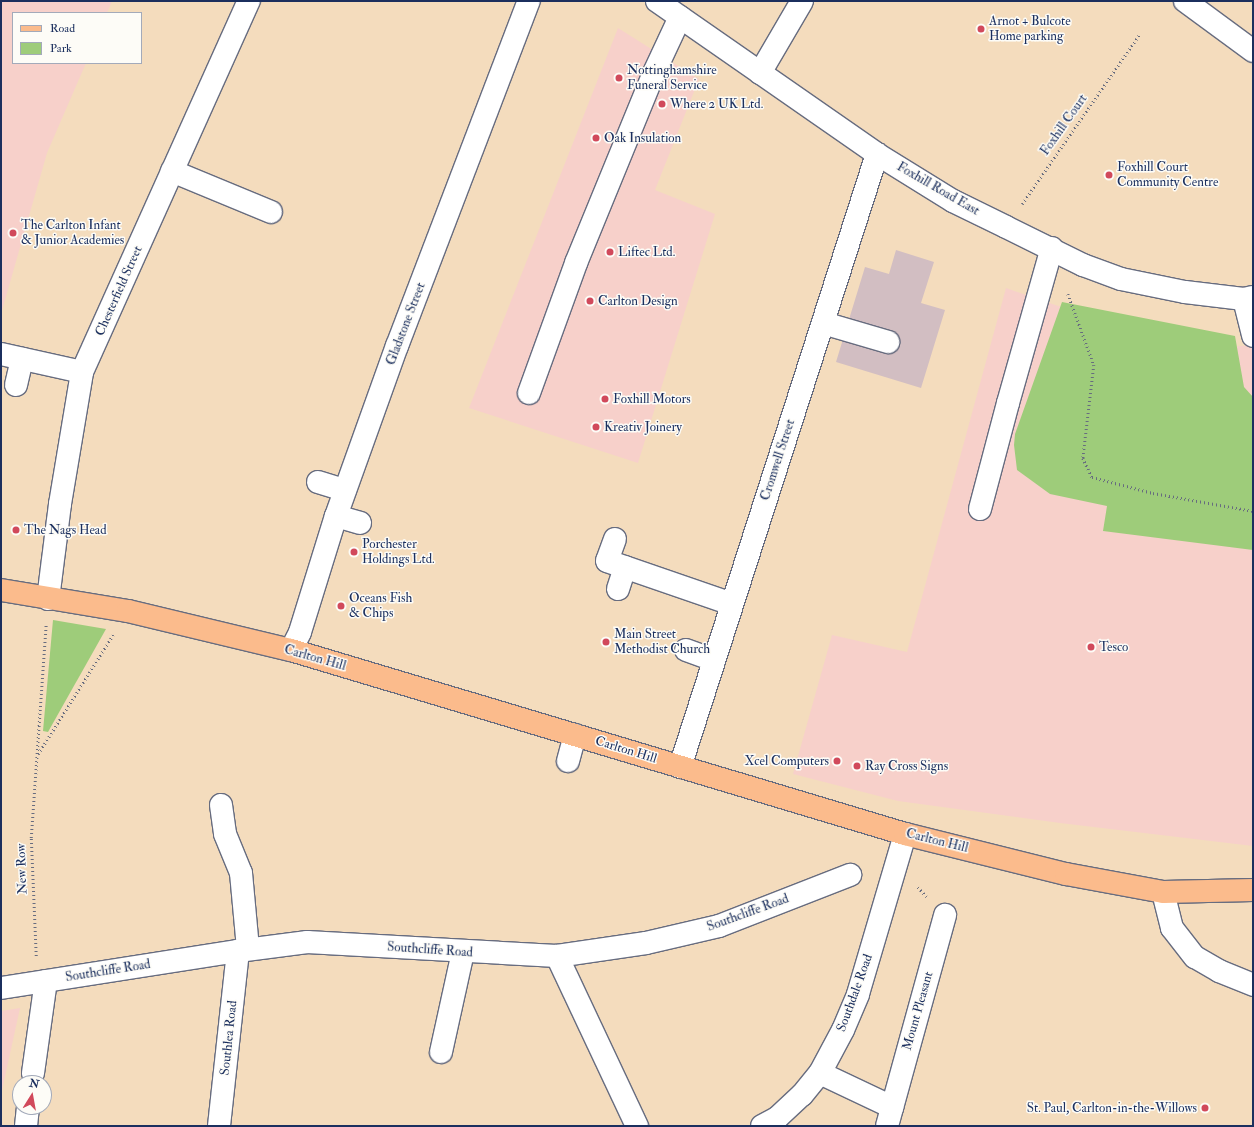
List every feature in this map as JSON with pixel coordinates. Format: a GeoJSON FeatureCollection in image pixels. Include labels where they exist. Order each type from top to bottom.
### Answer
{"type":"FeatureCollection","features":[{"type":"Feature","properties":{"kind":"main road","name":"Carlton Hill"},"geometry":{"type":"LineString","coordinates":[[1,590],[48,599],[128,611],[291,650],[905,834],[1066,874],[1163,892],[1253,890]]}},
{"type":"Feature","properties":{"kind":"street","name":"Chesterfield Street"},"geometry":{"type":"LineString","coordinates":[[48,599],[60,504],[82,372],[249,1]]}},
{"type":"Feature","properties":{"kind":"street","name":"Gladstone Street"},"geometry":{"type":"LineString","coordinates":[[291,650],[300,632],[336,516],[397,346],[529,1]]}},
{"type":"Feature","properties":{"kind":"street","name":"Foxhill Road East"},"geometry":{"type":"LineString","coordinates":[[657,1],[877,154],[953,201],[1052,248],[1083,265],[1121,279],[1185,292],[1248,298]]}},
{"type":"Feature","properties":{"kind":"street"},"geometry":{"type":"LineString","coordinates":[[760,73],[802,1]]}},
{"type":"Feature","properties":{"kind":"street"},"geometry":{"type":"LineString","coordinates":[[1185,1],[1253,51]]}},
{"type":"Feature","properties":{"kind":"street"},"geometry":{"type":"LineString","coordinates":[[529,393],[576,263],[653,75],[680,17]]}},
{"type":"Feature","properties":{"kind":"street","name":"Cromwell Street"},"geometry":{"type":"LineString","coordinates":[[680,767],[877,154]]}},
{"type":"Feature","properties":{"kind":"street"},"geometry":{"type":"LineString","coordinates":[[172,171],[271,212]]}},
{"type":"Feature","properties":{"kind":"street"},"geometry":{"type":"LineString","coordinates":[[980,509],[1052,248]]}},
{"type":"Feature","properties":{"kind":"street"},"geometry":{"type":"LineString","coordinates":[[1248,298],[1253,336]]}},
{"type":"Feature","properties":{"kind":"street"},"geometry":{"type":"LineString","coordinates":[[822,323],[888,342]]}},
{"type":"Feature","properties":{"kind":"street"},"geometry":{"type":"LineString","coordinates":[[1,354],[82,372]]}},
{"type":"Feature","properties":{"kind":"street"},"geometry":{"type":"LineString","coordinates":[[16,385],[22,359]]}},
{"type":"Feature","properties":{"kind":"street"},"geometry":{"type":"LineString","coordinates":[[318,482],[345,490]]}},
{"type":"Feature","properties":{"kind":"street"},"geometry":{"type":"LineString","coordinates":[[336,516],[360,523]]}},
{"type":"Feature","properties":{"kind":"street"},"geometry":{"type":"LineString","coordinates":[[615,540],[607,561],[732,604]]}},
{"type":"Feature","properties":{"kind":"street"},"geometry":{"type":"LineString","coordinates":[[618,589],[625,567]]}},
{"type":"Feature","properties":{"kind":"street"},"geometry":{"type":"LineString","coordinates":[[686,650],[714,660]]}},
{"type":"Feature","properties":{"kind":"street"},"geometry":{"type":"LineString","coordinates":[[568,761],[575,735]]}},
{"type":"Feature","properties":{"kind":"street","name":"Southlea Road"},"geometry":{"type":"LineString","coordinates":[[219,1126],[243,950],[241,873],[225,834],[221,806]]}},
{"type":"Feature","properties":{"kind":"street","name":"Southdale Road"},"geometry":{"type":"LineString","coordinates":[[762,1126],[777,1118],[802,1095],[820,1073],[843,1030],[858,994],[905,834]]}},
{"type":"Feature","properties":{"kind":"street","name":"Southcliffe Road"},"geometry":{"type":"LineString","coordinates":[[1,988],[243,950],[307,942],[463,952],[557,956],[646,943],[719,926],[850,875]]}},
{"type":"Feature","properties":{"kind":"street"},"geometry":{"type":"LineString","coordinates":[[1163,892],[1172,928],[1195,957],[1219,971],[1253,984]]}},
{"type":"Feature","properties":{"kind":"street","name":"Mount Pleasant"},"geometry":{"type":"LineString","coordinates":[[820,1073],[889,1116],[945,915]]}},
{"type":"Feature","properties":{"kind":"street"},"geometry":{"type":"LineString","coordinates":[[441,1052],[463,952]]}},
{"type":"Feature","properties":{"kind":"street"},"geometry":{"type":"LineString","coordinates":[[557,956],[637,1126]]}},
{"type":"Feature","properties":{"kind":"street"},"geometry":{"type":"LineString","coordinates":[[33,1073],[42,982]]}},
{"type":"Feature","properties":{"kind":"street"},"geometry":{"type":"LineString","coordinates":[[26,1126],[27,1115]]}},
{"type":"Feature","properties":{"kind":"path","name":"Foxhill Court"},"geometry":{"type":"LineString","coordinates":[[1006,227],[1139,35]]}},
{"type":"Feature","properties":{"kind":"path"},"geometry":{"type":"LineString","coordinates":[[1068,292],[1094,365],[1083,458],[1092,476],[1153,494],[1253,511]]}},
{"type":"Feature","properties":{"kind":"path","name":"New Row"},"geometry":{"type":"LineString","coordinates":[[42,982],[31,838],[48,599]]}},
{"type":"Feature","properties":{"kind":"path","name":"New Row"},"geometry":{"type":"LineString","coordinates":[[37,755],[128,611]]}},
{"type":"Feature","properties":{"kind":"shaded area","name":"The Carlton Infant & Junior Academies"},"geometry":{"type":"Polygon","coordinates":[[[1,1],[112,1],[107,12],[12,12],[12,64],[86,64],[47,153],[1,314],[1,1]]]}},
{"type":"Feature","properties":{"kind":"shaded area"},"geometry":{"type":"Polygon","coordinates":[[[618,28],[699,79],[655,190],[715,214],[638,463],[469,408],[618,28]]]}},
{"type":"Feature","properties":{"kind":"shaded area"},"geometry":{"type":"Polygon","coordinates":[[[896,250],[934,262],[921,303],[945,310],[921,388],[836,362],[865,267],[889,274],[896,250]]]}},
{"type":"Feature","properties":{"kind":"shaded area"},"geometry":{"type":"Polygon","coordinates":[[[1006,288],[1064,308],[1228,347],[1253,345],[1253,846],[1060,823],[898,801],[793,774],[832,635],[907,652],[1006,288]]]}},
{"type":"Feature","properties":{"kind":"shaded area"},"geometry":{"type":"Polygon","coordinates":[[[20,1008],[1,1095],[1,1011],[20,1008]]]}},
{"type":"Feature","properties":{"kind":"green space"},"geometry":{"type":"Polygon","coordinates":[[[1062,302],[1235,336],[1244,387],[1253,397],[1253,550],[1103,531],[1107,506],[1050,494],[1017,470],[1014,445],[1015,434],[1062,302]]]}},
{"type":"Feature","properties":{"kind":"green space"},"geometry":{"type":"Polygon","coordinates":[[[53,620],[106,629],[48,732],[43,731],[53,620]]]}},
{"type":"Feature","properties":{"kind":"place","name":"Arnot + Bulcote Home parking"},"geometry":{"type":"Point","coordinates":[981,29]}},
{"type":"Feature","properties":{"kind":"place","name":"Nottinghamshire Funeral Service"},"geometry":{"type":"Point","coordinates":[619,78]}},
{"type":"Feature","properties":{"kind":"place","name":"Where 2 UK Ltd."},"geometry":{"type":"Point","coordinates":[662,104]}},
{"type":"Feature","properties":{"kind":"place","name":"Oak Insulation"},"geometry":{"type":"Point","coordinates":[596,138]}},
{"type":"Feature","properties":{"kind":"place","name":"Foxhill Court Community Centre"},"geometry":{"type":"Point","coordinates":[1109,175]}},
{"type":"Feature","properties":{"kind":"place","name":"The Carlton Infant & Junior Academies"},"geometry":{"type":"Point","coordinates":[13,233]}},
{"type":"Feature","properties":{"kind":"place","name":"Liftec Ltd."},"geometry":{"type":"Point","coordinates":[610,252]}},
{"type":"Feature","properties":{"kind":"place","name":"Carlton Design"},"geometry":{"type":"Point","coordinates":[590,301]}},
{"type":"Feature","properties":{"kind":"place","name":"Foxhill Motors"},"geometry":{"type":"Point","coordinates":[605,399]}},
{"type":"Feature","properties":{"kind":"place","name":"Kreativ Joinery"},"geometry":{"type":"Point","coordinates":[596,427]}},
{"type":"Feature","properties":{"kind":"place","name":"The Nags Head"},"geometry":{"type":"Point","coordinates":[16,530]}},
{"type":"Feature","properties":{"kind":"place","name":"Porchester Holdings Ltd."},"geometry":{"type":"Point","coordinates":[354,552]}},
{"type":"Feature","properties":{"kind":"place","name":"Oceans Fish & Chips"},"geometry":{"type":"Point","coordinates":[341,606]}},
{"type":"Feature","properties":{"kind":"place","name":"Main Street Methodist Church"},"geometry":{"type":"Point","coordinates":[606,642]}},
{"type":"Feature","properties":{"kind":"place","name":"Tesco"},"geometry":{"type":"Point","coordinates":[1091,647]}},
{"type":"Feature","properties":{"kind":"place","name":"Xcel Computers"},"geometry":{"type":"Point","coordinates":[837,761]}},
{"type":"Feature","properties":{"kind":"place","name":"Ray Cross Signs"},"geometry":{"type":"Point","coordinates":[857,766]}},
{"type":"Feature","properties":{"kind":"place","name":"St. Paul, Carlton-in-the-Willows"},"geometry":{"type":"Point","coordinates":[1205,1108]}}]}
